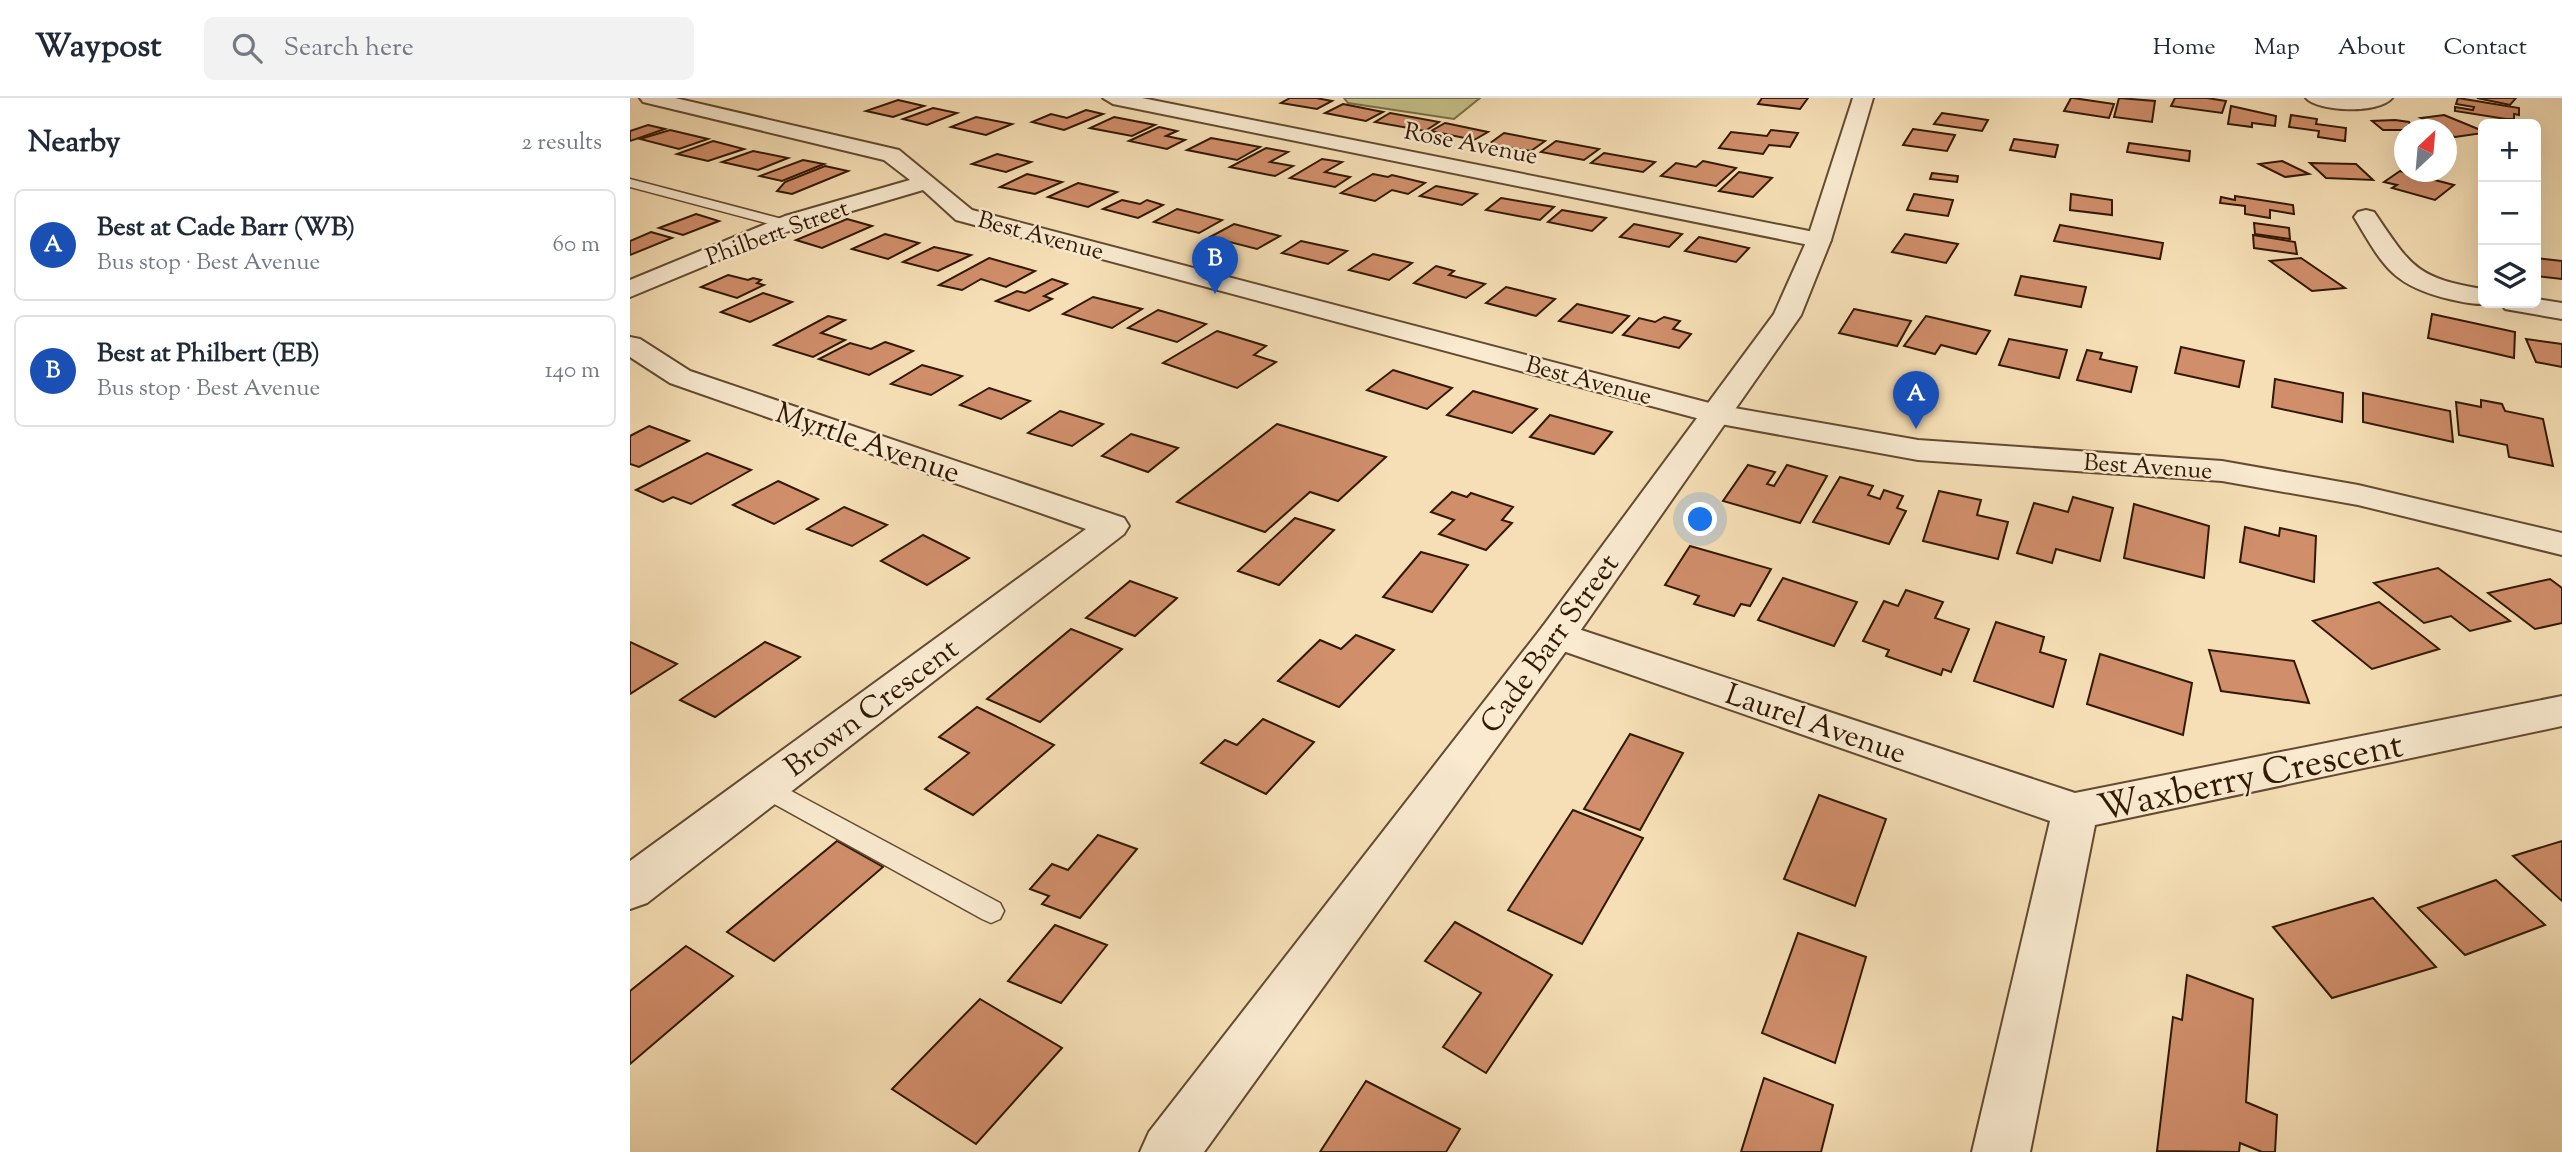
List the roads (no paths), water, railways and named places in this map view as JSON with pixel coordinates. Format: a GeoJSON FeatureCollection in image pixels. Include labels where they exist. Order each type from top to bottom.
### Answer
{"type":"FeatureCollection","features":[{"type":"Feature","properties":{"kind":"street","name":"Best Avenue"},"geometry":{"type":"LineString","coordinates":[[650,98],[891,155],[964,215],[1715,414],[1918,450],[2222,471],[2358,495],[2562,544]]}},
{"type":"Feature","properties":{"kind":"street","name":"Rose Avenue"},"geometry":{"type":"LineString","coordinates":[[1113,98],[1819,240]]}},
{"type":"Feature","properties":{"kind":"street","name":"Cade Barr Street"},"geometry":{"type":"LineString","coordinates":[[1169,1152],[1557,635],[1787,315],[1819,240],[1863,98]]}},
{"type":"Feature","properties":{"kind":"street"},"geometry":{"type":"LineString","coordinates":[[2316,98],[2380,100]]}},
{"type":"Feature","properties":{"kind":"street","name":"Philbert Street"},"geometry":{"type":"LineString","coordinates":[[630,289],[785,224],[927,182]]}},
{"type":"Feature","properties":{"kind":"street"},"geometry":{"type":"LineString","coordinates":[[2366,216],[2395,261],[2406,273],[2427,283],[2478,296]]}},
{"type":"Feature","properties":{"kind":"street"},"geometry":{"type":"LineString","coordinates":[[2541,307],[2562,311]]}},
{"type":"Feature","properties":{"kind":"street","name":"Myrtle Avenue"},"geometry":{"type":"LineString","coordinates":[[630,345],[680,377],[1112,526]]}},
{"type":"Feature","properties":{"kind":"street","name":"Brown Crescent"},"geometry":{"type":"LineString","coordinates":[[633,882],[765,787],[1112,526]]}},
{"type":"Feature","properties":{"kind":"street","name":"Laurel Avenue"},"geometry":{"type":"LineString","coordinates":[[1557,635],[2075,810]]}},
{"type":"Feature","properties":{"kind":"street","name":"Waxberry Crescent"},"geometry":{"type":"LineString","coordinates":[[2001,1152],[2075,810],[2562,711]]}},
{"type":"Feature","properties":{"kind":"lane"},"geometry":{"type":"LineString","coordinates":[[630,183],[785,224]]}},
{"type":"Feature","properties":{"kind":"lane"},"geometry":{"type":"LineString","coordinates":[[765,787],[991,911]]}},
{"type":"Feature","properties":{"kind":"place","name":"Best at Philbert (EB)"},"geometry":{"type":"Point","coordinates":[1215,294]}},
{"type":"Feature","properties":{"kind":"place","name":"Best at Cade Barr (WB)"},"geometry":{"type":"Point","coordinates":[1916,429]}}]}
